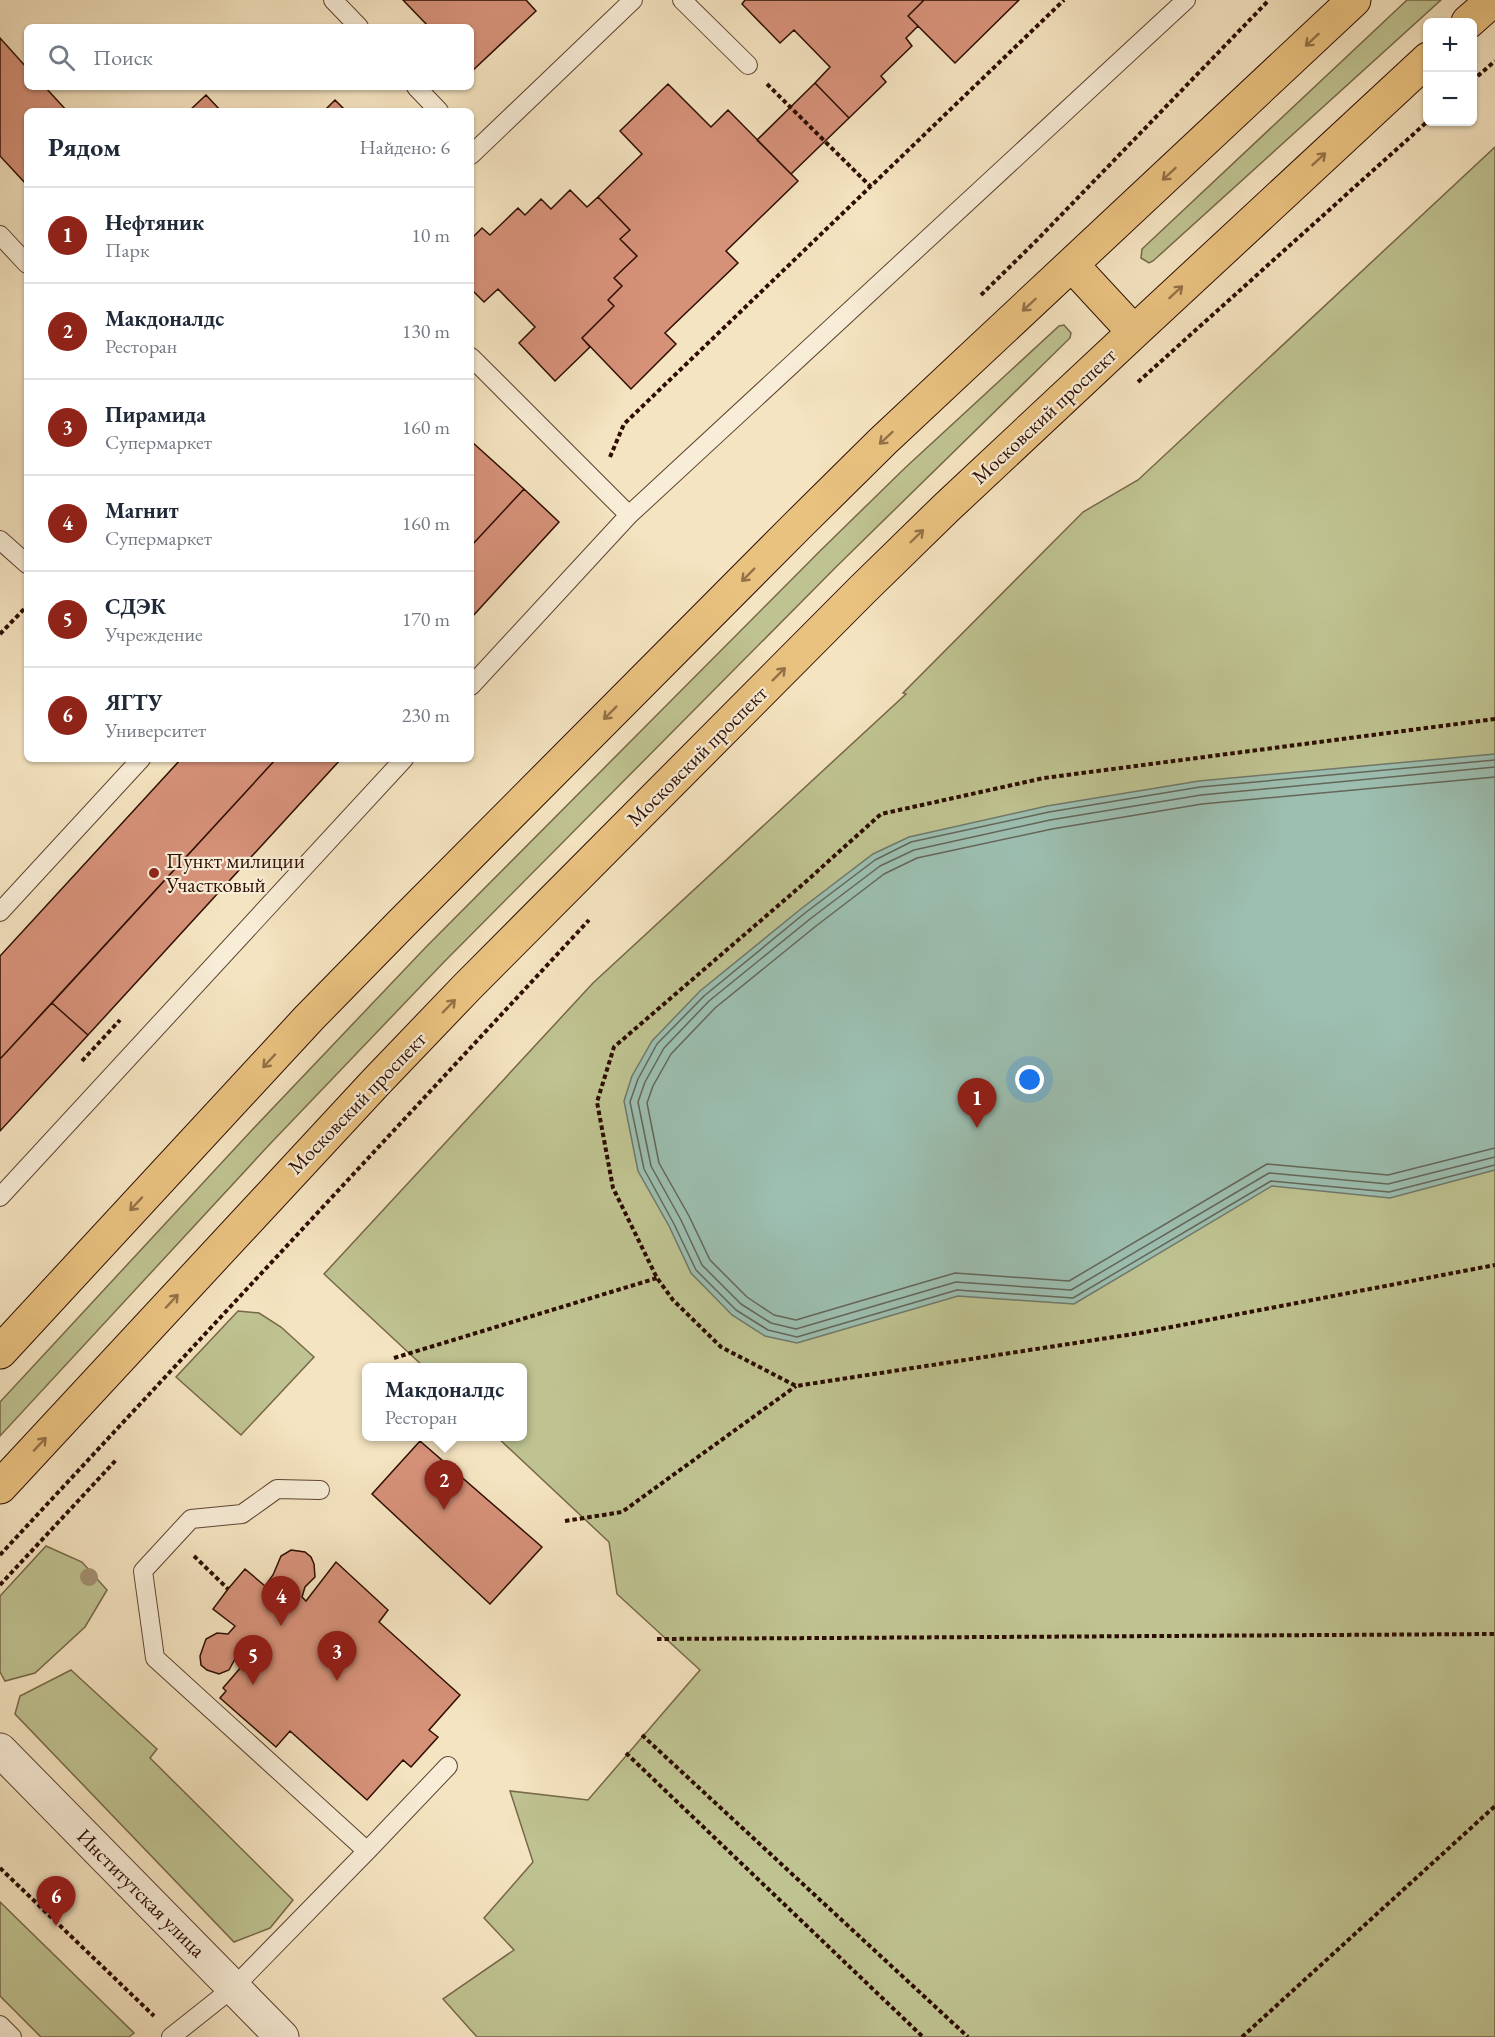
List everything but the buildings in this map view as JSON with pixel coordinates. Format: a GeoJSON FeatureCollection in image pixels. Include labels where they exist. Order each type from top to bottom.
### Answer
{"type":"FeatureCollection","features":[{"type":"Feature","properties":{"kind":"main road"},"geometry":{"type":"LineString","coordinates":[[0,1352],[242,1090],[410,914],[883,441],[1354,0]]}},
{"type":"Feature","properties":{"kind":"main road"},"geometry":{"type":"LineString","coordinates":[[1472,18],[1492,0]]}},
{"type":"Feature","properties":{"kind":"main road","name":"Московский проспект"},"geometry":{"type":"LineString","coordinates":[[0,1487],[294,1169],[467,987],[862,590],[946,508],[1423,64]]}},
{"type":"Feature","properties":{"kind":"main road"},"geometry":{"type":"LineString","coordinates":[[1072,265],[1134,332]]}},
{"type":"Feature","properties":{"kind":"street","name":"Институтская улица"},"geometry":{"type":"LineString","coordinates":[[0,1750],[282,2037]]}},
{"type":"Feature","properties":{"kind":"lane"},"geometry":{"type":"LineString","coordinates":[[333,0],[356,24]]}},
{"type":"Feature","properties":{"kind":"lane"},"geometry":{"type":"LineString","coordinates":[[474,149],[633,0]]}},
{"type":"Feature","properties":{"kind":"lane"},"geometry":{"type":"LineString","coordinates":[[682,0],[748,65]]}},
{"type":"Feature","properties":{"kind":"lane"},"geometry":{"type":"LineString","coordinates":[[474,683],[629,515],[1186,0]]}},
{"type":"Feature","properties":{"kind":"lane"},"geometry":{"type":"LineString","coordinates":[[419,90],[436,108]]}},
{"type":"Feature","properties":{"kind":"lane"},"geometry":{"type":"LineString","coordinates":[[0,235],[24,261]]}},
{"type":"Feature","properties":{"kind":"lane"},"geometry":{"type":"LineString","coordinates":[[474,360],[629,515]]}},
{"type":"Feature","properties":{"kind":"lane"},"geometry":{"type":"LineString","coordinates":[[0,540],[24,561]]}},
{"type":"Feature","properties":{"kind":"lane"},"geometry":{"type":"LineString","coordinates":[[0,912],[138,762]]}},
{"type":"Feature","properties":{"kind":"lane"},"geometry":{"type":"LineString","coordinates":[[0,1197],[401,762]]}},
{"type":"Feature","properties":{"kind":"lane"},"geometry":{"type":"LineString","coordinates":[[320,1490],[277,1489],[242,1514],[191,1519],[143,1571],[155,1658],[367,1851]]}},
{"type":"Feature","properties":{"kind":"lane"},"geometry":{"type":"LineString","coordinates":[[172,2036],[234,1987],[448,1766]]}},
{"type":"Feature","properties":{"kind":"lane"},"geometry":{"type":"LineString","coordinates":[[0,2025],[12,2037]]}},
{"type":"Feature","properties":{"kind":"path"},"geometry":{"type":"LineString","coordinates":[[598,484],[624,424],[1064,0]]}},
{"type":"Feature","properties":{"kind":"path"},"geometry":{"type":"LineString","coordinates":[[1477,77],[1495,61]]}},
{"type":"Feature","properties":{"kind":"path"},"geometry":{"type":"LineString","coordinates":[[790,107],[871,187]]}},
{"type":"Feature","properties":{"kind":"path"},"geometry":{"type":"LineString","coordinates":[[1135,385],[1424,126]]}},
{"type":"Feature","properties":{"kind":"path"},"geometry":{"type":"LineString","coordinates":[[0,634],[24,609]]}},
{"type":"Feature","properties":{"kind":"path"},"geometry":{"type":"LineString","coordinates":[[795,1386],[722,1347],[673,1300],[657,1278],[613,1188],[597,1102],[614,1047],[881,814],[1044,778],[1495,719]]}},
{"type":"Feature","properties":{"kind":"path"},"geometry":{"type":"LineString","coordinates":[[0,1555],[591,917]]}},
{"type":"Feature","properties":{"kind":"path"},"geometry":{"type":"LineString","coordinates":[[565,1521],[622,1512],[795,1386],[1140,1333],[1495,1265]]}},
{"type":"Feature","properties":{"kind":"path"},"geometry":{"type":"LineString","coordinates":[[394,1358],[657,1278]]}},
{"type":"Feature","properties":{"kind":"path"},"geometry":{"type":"LineString","coordinates":[[0,1585],[116,1460]]}},
{"type":"Feature","properties":{"kind":"path"},"geometry":{"type":"LineString","coordinates":[[195,1558],[228,1589]]}},
{"type":"Feature","properties":{"kind":"path"},"geometry":{"type":"LineString","coordinates":[[657,1639],[1495,1634]]}},
{"type":"Feature","properties":{"kind":"path"},"geometry":{"type":"LineString","coordinates":[[642,1735],[968,2037]]}},
{"type":"Feature","properties":{"kind":"path"},"geometry":{"type":"LineString","coordinates":[[626,1753],[924,2037]]}},
{"type":"Feature","properties":{"kind":"path"},"geometry":{"type":"LineString","coordinates":[[1242,2037],[1495,1806]]}},
{"type":"Feature","properties":{"kind":"path"},"geometry":{"type":"LineString","coordinates":[[0,1868],[172,2036]]}},
{"type":"Feature","properties":{"kind":"green space"},"geometry":{"type":"Polygon","coordinates":[[[1407,0],[1441,0],[1153,261],[1149,263],[1141,258],[1142,249],[1407,0]]]}},
{"type":"Feature","properties":{"kind":"green space"},"geometry":{"type":"Polygon","coordinates":[[[1495,147],[1495,2037],[477,2037],[443,1999],[514,1950],[484,1918],[533,1862],[510,1791],[588,1800],[700,1670],[617,1594],[609,1542],[501,1441],[527,1441],[527,1363],[420,1363],[324,1274],[593,983],[906,694],[903,693],[1083,512],[1138,480],[1495,147]]]}},
{"type":"Feature","properties":{"kind":"green space"},"geometry":{"type":"Polygon","coordinates":[[[1064,325],[1071,333],[1070,338],[837,566],[443,963],[269,1145],[0,1436],[0,1402],[252,1130],[426,947],[906,467],[1059,326],[1064,325]]]}},
{"type":"Feature","properties":{"kind":"green space"},"geometry":{"type":"Polygon","coordinates":[[[238,1311],[259,1313],[281,1327],[314,1357],[241,1435],[176,1377],[238,1311]]]}},
{"type":"Feature","properties":{"kind":"green space"},"geometry":{"type":"Polygon","coordinates":[[[46,1546],[82,1562],[107,1590],[85,1627],[35,1673],[5,1681],[0,1672],[0,1596],[46,1546]]]}},
{"type":"Feature","properties":{"kind":"green space"},"geometry":{"type":"Polygon","coordinates":[[[71,1670],[157,1749],[150,1758],[293,1900],[270,1928],[234,1942],[15,1714],[20,1696],[71,1670]]]}},
{"type":"Feature","properties":{"kind":"green space"},"geometry":{"type":"Polygon","coordinates":[[[0,1902],[134,2033],[129,2037],[41,2037],[0,1996],[0,1902]]]}},
{"type":"Feature","properties":{"kind":"water"},"geometry":{"type":"Polygon","coordinates":[[[1495,754],[1495,1170],[1390,1198],[1272,1186],[1074,1304],[958,1296],[797,1343],[765,1336],[732,1315],[691,1273],[669,1226],[638,1171],[624,1101],[632,1076],[652,1041],[700,991],[873,854],[909,837],[1047,806],[1199,781],[1495,754]]]}},
{"type":"Feature","properties":{"kind":"place","name":"Пункт милиции Участковый"},"geometry":{"type":"Point","coordinates":[154,873]}},
{"type":"Feature","properties":{"kind":"place","name":"Нефтяник"},"geometry":{"type":"Point","coordinates":[977,1128]}},
{"type":"Feature","properties":{"kind":"place","name":"Макдоналдс"},"geometry":{"type":"Point","coordinates":[444,1510]}},
{"type":"Feature","properties":{"kind":"place","name":"Магнит"},"geometry":{"type":"Point","coordinates":[281,1626]}},
{"type":"Feature","properties":{"kind":"place","name":"Пирамида"},"geometry":{"type":"Point","coordinates":[337,1681]}},
{"type":"Feature","properties":{"kind":"place","name":"СДЭК"},"geometry":{"type":"Point","coordinates":[253,1685]}},
{"type":"Feature","properties":{"kind":"place","name":"ЯГТУ"},"geometry":{"type":"Point","coordinates":[56,1926]}}]}
